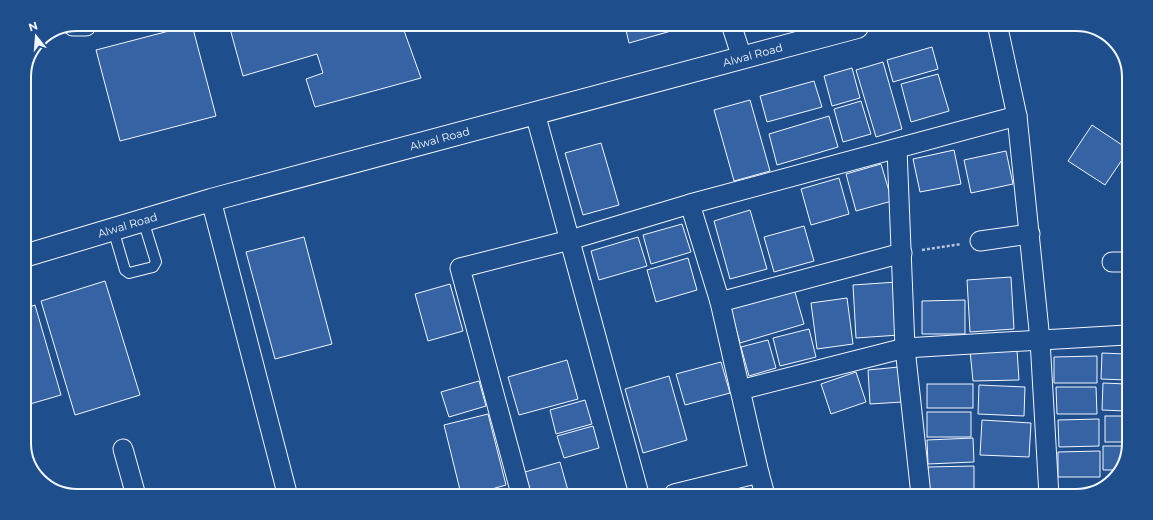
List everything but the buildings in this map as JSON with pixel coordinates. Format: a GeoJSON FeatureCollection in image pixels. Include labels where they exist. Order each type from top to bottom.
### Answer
{"type":"FeatureCollection","features":[{"type":"Feature","properties":{"kind":"main road","name":"Alwal Road"},"geometry":{"type":"LineString","coordinates":[[31,254],[211,200],[843,31]]}},
{"type":"Feature","properties":{"kind":"street"},"geometry":{"type":"LineString","coordinates":[[733,31],[742,58]]}},
{"type":"Feature","properties":{"kind":"street"},"geometry":{"type":"LineString","coordinates":[[999,31],[1017,116],[1030,234],[1040,340],[1049,489]]}},
{"type":"Feature","properties":{"kind":"street"},"geometry":{"type":"LineString","coordinates":[[535,113],[638,489]]}},
{"type":"Feature","properties":{"kind":"street"},"geometry":{"type":"LineString","coordinates":[[520,489],[460,268],[570,240],[690,204],[1017,116]]}},
{"type":"Feature","properties":{"kind":"street"},"geometry":{"type":"LineString","coordinates":[[897,149],[906,348],[920,489]]}},
{"type":"Feature","properties":{"kind":"street"},"geometry":{"type":"LineString","coordinates":[[211,200],[285,489]]}},
{"type":"Feature","properties":{"kind":"street"},"geometry":{"type":"LineString","coordinates":[[690,204],[720,302],[763,489]]}},
{"type":"Feature","properties":{"kind":"street"},"geometry":{"type":"LineString","coordinates":[[980,241],[1030,234]]}},
{"type":"Feature","properties":{"kind":"street"},"geometry":{"type":"LineString","coordinates":[[720,302],[902,253]]}},
{"type":"Feature","properties":{"kind":"street"},"geometry":{"type":"LineString","coordinates":[[740,390],[906,348],[1122,335]]}},
{"type":"Feature","properties":{"kind":"street"},"geometry":{"type":"LineString","coordinates":[[123,449],[135,489]]}},
{"type":"Feature","properties":{"kind":"street"},"geometry":{"type":"LineString","coordinates":[[694,489],[759,473]]}},
{"type":"Feature","properties":{"kind":"lane"},"geometry":{"type":"LineString","coordinates":[[113,229],[125,270],[129,273],[141,270],[153,266],[156,262],[143,220]]}},
{"type":"Feature","properties":{"kind":"path"},"geometry":{"type":"LineString","coordinates":[[902,253],[980,241]]}}]}
